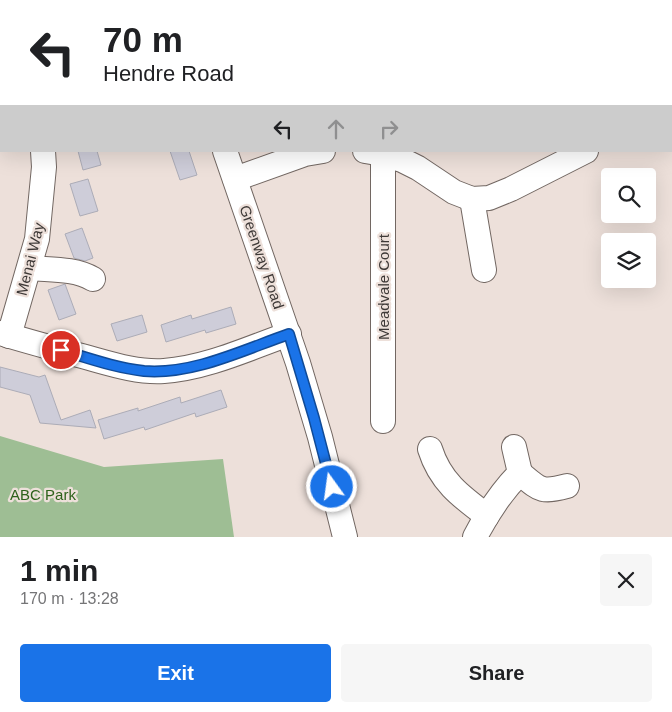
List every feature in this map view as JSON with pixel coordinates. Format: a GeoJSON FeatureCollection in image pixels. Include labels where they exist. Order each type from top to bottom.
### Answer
{"type":"FeatureCollection","features":[{"type":"Feature","properties":{"kind":"street","name":"Menai Way"},"geometry":{"type":"LineString","coordinates":[[4,334],[30,268],[37,239],[40,218],[43,152]]}},
{"type":"Feature","properties":{"kind":"street","name":"Greenway Road"},"geometry":{"type":"LineString","coordinates":[[225,152],[289,334],[320,437],[345,537]]}},
{"type":"Feature","properties":{"kind":"street"},"geometry":{"type":"LineString","coordinates":[[235,179],[304,154],[317,152]]}},
{"type":"Feature","properties":{"kind":"street"},"geometry":{"type":"LineString","coordinates":[[374,152],[402,160],[418,168],[454,192],[472,199],[489,198],[511,189],[584,152]]}},
{"type":"Feature","properties":{"kind":"street","name":"Meadvale Court"},"geometry":{"type":"LineString","coordinates":[[374,152],[383,421]]}},
{"type":"Feature","properties":{"kind":"street"},"geometry":{"type":"LineString","coordinates":[[472,199],[484,270]]}},
{"type":"Feature","properties":{"kind":"street"},"geometry":{"type":"LineString","coordinates":[[30,268],[75,271],[93,278]]}},
{"type":"Feature","properties":{"kind":"street"},"geometry":{"type":"LineString","coordinates":[[4,334],[114,365],[143,370],[164,371],[219,359],[289,334]]}},
{"type":"Feature","properties":{"kind":"street"},"geometry":{"type":"LineString","coordinates":[[514,447],[520,473],[534,486],[542,490],[552,490],[568,486]]}},
{"type":"Feature","properties":{"kind":"street"},"geometry":{"type":"LineString","coordinates":[[430,449],[434,464],[451,487],[486,516]]}},
{"type":"Feature","properties":{"kind":"street"},"geometry":{"type":"LineString","coordinates":[[475,537],[486,516],[508,484],[520,473]]}},
{"type":"Feature","properties":{"kind":"green space","name":"ABC Park"},"geometry":{"type":"Polygon","coordinates":[[[0,436],[104,467],[223,459],[234,537],[0,537],[0,436]]]}},
{"type":"Feature","properties":{"kind":"building"},"geometry":{"type":"Polygon","coordinates":[[[78,152],[97,152],[101,165],[83,170],[78,152]]]}},
{"type":"Feature","properties":{"kind":"building"},"geometry":{"type":"Polygon","coordinates":[[[170,152],[189,152],[197,175],[180,180],[170,152]]]}},
{"type":"Feature","properties":{"kind":"building"},"geometry":{"type":"Polygon","coordinates":[[[88,179],[98,211],[80,216],[70,184],[88,179]]]}},
{"type":"Feature","properties":{"kind":"building"},"geometry":{"type":"Polygon","coordinates":[[[82,228],[93,258],[85,261],[74,258],[65,234],[82,228]]]}},
{"type":"Feature","properties":{"kind":"building"},"geometry":{"type":"Polygon","coordinates":[[[65,284],[76,314],[59,320],[48,290],[65,284]]]}},
{"type":"Feature","properties":{"kind":"building"},"geometry":{"type":"Polygon","coordinates":[[[231,307],[236,324],[206,333],[205,330],[166,342],[161,325],[191,315],[192,319],[231,307]]]}},
{"type":"Feature","properties":{"kind":"building"},"geometry":{"type":"Polygon","coordinates":[[[142,315],[147,332],[117,341],[111,324],[142,315]]]}},
{"type":"Feature","properties":{"kind":"building"},"geometry":{"type":"Polygon","coordinates":[[[0,367],[39,377],[45,375],[61,420],[90,410],[96,428],[40,423],[30,395],[0,387],[0,367]]]}},
{"type":"Feature","properties":{"kind":"building"},"geometry":{"type":"Polygon","coordinates":[[[221,390],[227,407],[196,417],[195,413],[145,430],[144,427],[104,439],[98,420],[138,408],[138,411],[180,397],[181,403],[221,390]]]}},
{"type":"Feature","properties":{"kind":"route"},"geometry":{"type":"LineString","coordinates":[[61,350],[114,365],[143,370],[164,371],[219,359],[289,334],[332,487]]}}]}
